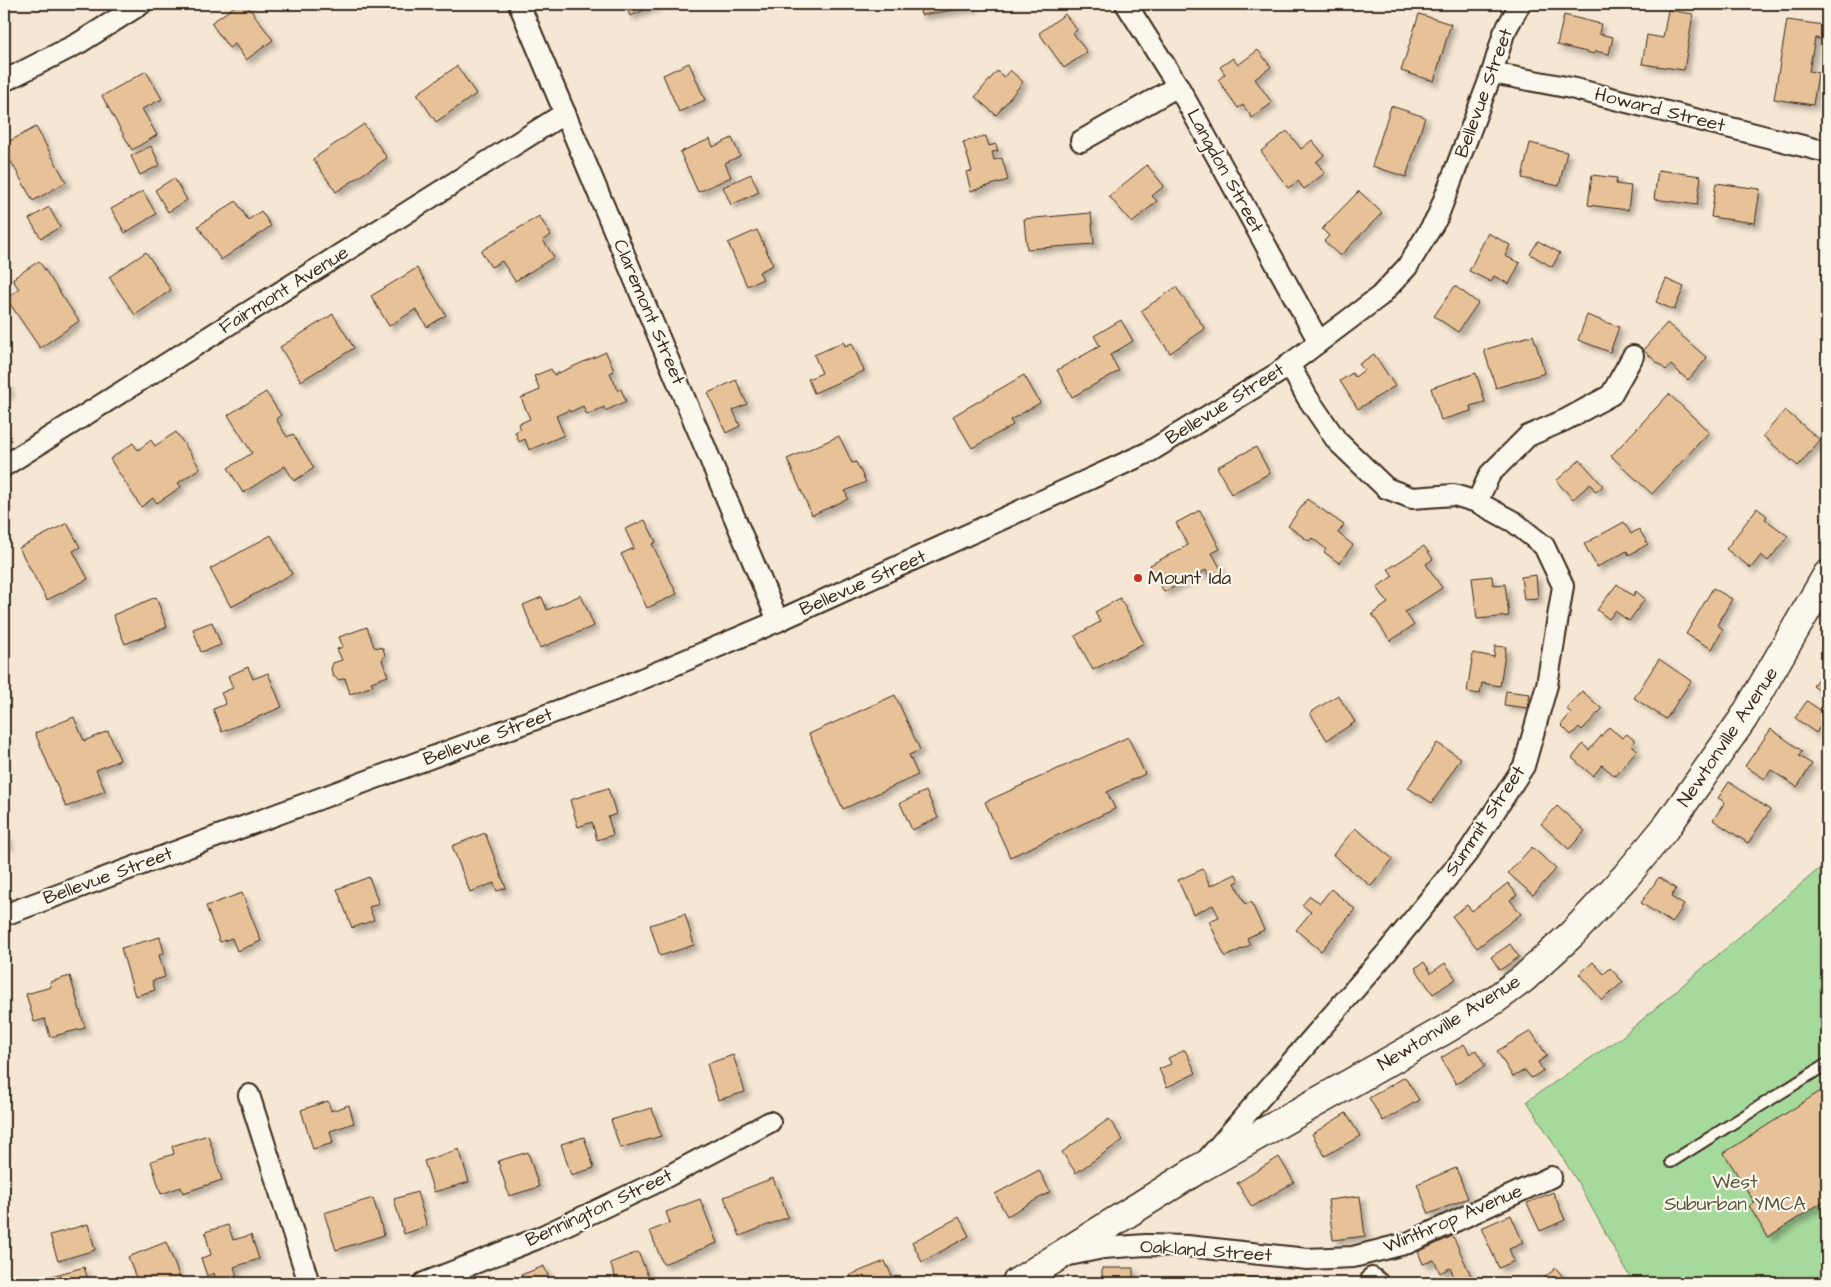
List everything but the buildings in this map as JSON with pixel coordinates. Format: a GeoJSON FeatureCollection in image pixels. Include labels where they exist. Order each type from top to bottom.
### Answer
{"type":"FeatureCollection","features":[{"type":"Feature","properties":{"kind":"main road","name":"Newtonville Avenue"},"geometry":{"type":"LineString","coordinates":[[1016,1283],[1200,1168],[1493,1001],[1522,979],[1560,945],[1626,876],[1668,825],[1743,719],[1827,575]]}},
{"type":"Feature","properties":{"kind":"street"},"geometry":{"type":"LineString","coordinates":[[4,81],[79,43],[141,4]]}},
{"type":"Feature","properties":{"kind":"street","name":"Claremont Street"},"geometry":{"type":"LineString","coordinates":[[519,4],[778,621]]}},
{"type":"Feature","properties":{"kind":"street","name":"Bellevue Street"},"geometry":{"type":"LineString","coordinates":[[4,915],[562,711],[778,621],[1149,452],[1289,364],[1380,296],[1407,267],[1437,218],[1492,73],[1504,33],[1520,4]]}},
{"type":"Feature","properties":{"kind":"street","name":"Langdon Street"},"geometry":{"type":"LineString","coordinates":[[1134,9],[1319,342]]}},
{"type":"Feature","properties":{"kind":"street","name":"Howard Street"},"geometry":{"type":"LineString","coordinates":[[1492,73],[1571,88],[1827,152]]}},
{"type":"Feature","properties":{"kind":"street"},"geometry":{"type":"LineString","coordinates":[[1081,141],[1178,86]]}},
{"type":"Feature","properties":{"kind":"street","name":"Fairmont Avenue"},"geometry":{"type":"LineString","coordinates":[[4,466],[565,113]]}},
{"type":"Feature","properties":{"kind":"street"},"geometry":{"type":"LineString","coordinates":[[1477,502],[1490,474],[1528,436],[1565,420],[1611,395],[1633,356]]}},
{"type":"Feature","properties":{"kind":"street","name":"Summit Street"},"geometry":{"type":"LineString","coordinates":[[1200,1168],[1387,952],[1469,851],[1524,766],[1547,685],[1564,586],[1544,546],[1514,522],[1477,502],[1454,495],[1412,498],[1386,488],[1337,442],[1307,397],[1289,364]]}},
{"type":"Feature","properties":{"kind":"street"},"geometry":{"type":"LineString","coordinates":[[249,1095],[309,1283]]}},
{"type":"Feature","properties":{"kind":"street","name":"Bennington Street"},"geometry":{"type":"LineString","coordinates":[[424,1283],[536,1239],[652,1184],[770,1122]]}},
{"type":"Feature","properties":{"kind":"street","name":"Winthrop Avenue"},"geometry":{"type":"LineString","coordinates":[[1353,1257],[1408,1243],[1551,1177]]}},
{"type":"Feature","properties":{"kind":"street","name":"Oakland Street"},"geometry":{"type":"LineString","coordinates":[[1060,1256],[1103,1248],[1146,1245],[1187,1246],[1307,1258],[1353,1257]]}},
{"type":"Feature","properties":{"kind":"lane"},"geometry":{"type":"LineString","coordinates":[[1671,1162],[1827,1064]]}},
{"type":"Feature","properties":{"kind":"green space","name":"West Suburban YMCA"},"geometry":{"type":"Polygon","coordinates":[[[1827,862],[1827,1283],[1633,1283],[1577,1181],[1527,1101],[1623,1036],[1827,862]]]}},
{"type":"Feature","properties":{"kind":"place","name":"Mount Ida"},"geometry":{"type":"Point","coordinates":[1138,578]}}]}
